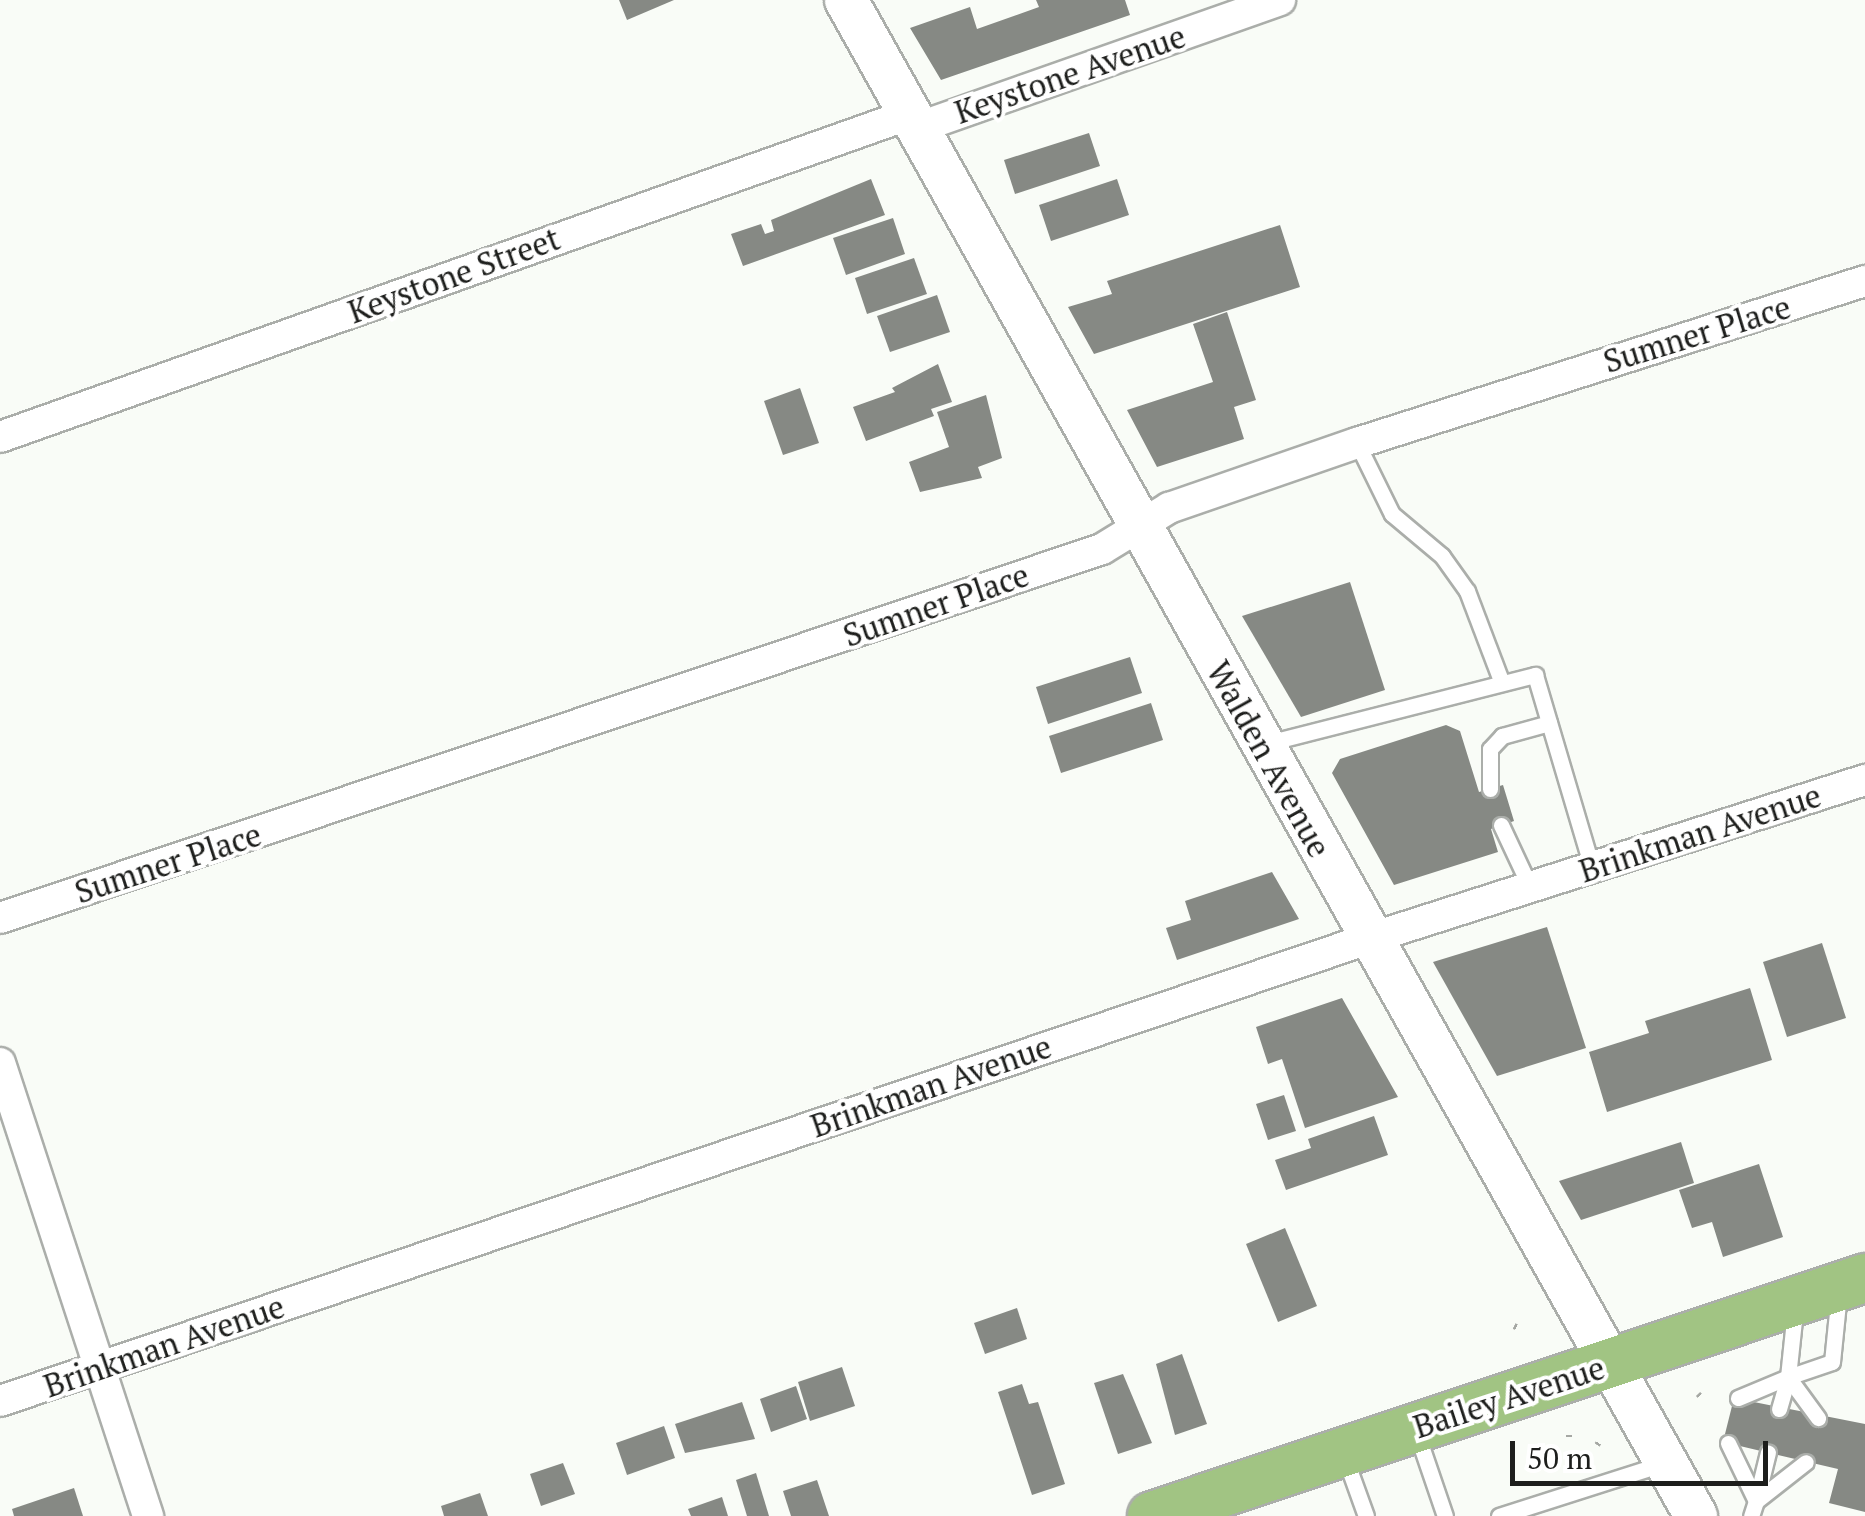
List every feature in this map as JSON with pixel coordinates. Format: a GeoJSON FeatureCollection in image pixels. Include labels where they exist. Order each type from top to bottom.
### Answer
{"type":"FeatureCollection","features":[{"type":"Feature","properties":{"kind":"main road","name":"Walden Avenue"},"geometry":{"type":"LineString","coordinates":[[846,0],[1696,1516]]}},
{"type":"Feature","properties":{"kind":"main road","name":"Bailey Avenue"},"geometry":{"type":"LineString","coordinates":[[1152,1516],[1834,1289]]}},
{"type":"Feature","properties":{"kind":"street","name":"Keystone Avenue"},"geometry":{"type":"LineString","coordinates":[[913,121],[1280,0]]}},
{"type":"Feature","properties":{"kind":"street","name":"Keystone Street"},"geometry":{"type":"LineString","coordinates":[[0,437],[913,121]]}},
{"type":"Feature","properties":{"kind":"street","name":"Sumner Place"},"geometry":{"type":"LineString","coordinates":[[0,918],[1102,549],[1169,508],[1356,443],[1865,281]]}},
{"type":"Feature","properties":{"kind":"street","name":"Brinkman Avenue"},"geometry":{"type":"LineString","coordinates":[[0,1401],[1371,938],[1865,780]]}},
{"type":"Feature","properties":{"kind":"street"},"geometry":{"type":"LineString","coordinates":[[0,1063],[148,1516]]}},
{"type":"Feature","properties":{"kind":"lane"},"geometry":{"type":"LineString","coordinates":[[1356,443],[1392,514],[1442,556],[1467,591],[1502,683]]}},
{"type":"Feature","properties":{"kind":"lane"},"geometry":{"type":"LineString","coordinates":[[1261,745],[1535,675],[1592,867]]}},
{"type":"Feature","properties":{"kind":"lane"},"geometry":{"type":"LineString","coordinates":[[1490,789],[1490,750],[1502,736],[1549,723]]}},
{"type":"Feature","properties":{"kind":"lane"},"geometry":{"type":"LineString","coordinates":[[1501,826],[1530,887]]}},
{"type":"Feature","properties":{"kind":"lane"},"geometry":{"type":"LineString","coordinates":[[1738,1398],[1832,1362],[1834,1289]]}},
{"type":"Feature","properties":{"kind":"lane"},"geometry":{"type":"LineString","coordinates":[[1779,1408],[1788,1377],[1834,1289]]}},
{"type":"Feature","properties":{"kind":"lane"},"geometry":{"type":"LineString","coordinates":[[1788,1377],[1818,1418]]}},
{"type":"Feature","properties":{"kind":"lane"},"geometry":{"type":"LineString","coordinates":[[1414,1427],[1445,1516]]}},
{"type":"Feature","properties":{"kind":"lane"},"geometry":{"type":"LineString","coordinates":[[1728,1442],[1754,1508]]}},
{"type":"Feature","properties":{"kind":"lane"},"geometry":{"type":"LineString","coordinates":[[1342,1452],[1366,1516]]}},
{"type":"Feature","properties":{"kind":"lane"},"geometry":{"type":"LineString","coordinates":[[1754,1508],[1768,1452]]}},
{"type":"Feature","properties":{"kind":"lane"},"geometry":{"type":"LineString","coordinates":[[1754,1508],[1806,1462]]}},
{"type":"Feature","properties":{"kind":"lane"},"geometry":{"type":"LineString","coordinates":[[1499,1516],[1665,1463]]}},
{"type":"Feature","properties":{"kind":"building"},"geometry":{"type":"Polygon","coordinates":[[[619,0],[674,0],[627,20],[619,0]]]}},
{"type":"Feature","properties":{"kind":"building"},"geometry":{"type":"Polygon","coordinates":[[[1036,0],[1125,0],[1130,15],[941,80],[910,28],[970,7],[977,29],[1039,7],[1036,0]]]}},
{"type":"Feature","properties":{"kind":"building"},"geometry":{"type":"Polygon","coordinates":[[[1089,133],[1100,166],[1015,194],[1004,160],[1089,133]]]}},
{"type":"Feature","properties":{"kind":"building"},"geometry":{"type":"Polygon","coordinates":[[[871,179],[885,215],[743,266],[731,234],[761,224],[765,234],[774,231],[771,220],[871,179]]]}},
{"type":"Feature","properties":{"kind":"building"},"geometry":{"type":"Polygon","coordinates":[[[1117,179],[1129,215],[1051,241],[1039,205],[1117,179]]]}},
{"type":"Feature","properties":{"kind":"building"},"geometry":{"type":"Polygon","coordinates":[[[893,218],[905,254],[846,275],[833,238],[893,218]]]}},
{"type":"Feature","properties":{"kind":"building"},"geometry":{"type":"Polygon","coordinates":[[[1280,225],[1300,287],[1094,354],[1068,307],[1112,294],[1107,281],[1280,225]]]}},
{"type":"Feature","properties":{"kind":"building"},"geometry":{"type":"Polygon","coordinates":[[[914,258],[927,294],[867,314],[855,278],[914,258]]]}},
{"type":"Feature","properties":{"kind":"building"},"geometry":{"type":"Polygon","coordinates":[[[937,295],[950,332],[890,352],[877,316],[937,295]]]}},
{"type":"Feature","properties":{"kind":"building"},"geometry":{"type":"Polygon","coordinates":[[[1227,312],[1256,400],[1234,407],[1244,439],[1157,467],[1127,410],[1213,382],[1193,324],[1227,312]]]}},
{"type":"Feature","properties":{"kind":"building"},"geometry":{"type":"Polygon","coordinates":[[[938,364],[952,402],[931,409],[934,416],[866,441],[853,407],[895,392],[892,388],[938,364]]]}},
{"type":"Feature","properties":{"kind":"building"},"geometry":{"type":"Polygon","coordinates":[[[800,388],[819,443],[783,455],[764,401],[800,388]]]}},
{"type":"Feature","properties":{"kind":"building"},"geometry":{"type":"Polygon","coordinates":[[[986,395],[1002,458],[978,467],[982,478],[920,492],[909,462],[949,447],[937,412],[986,395]]]}},
{"type":"Feature","properties":{"kind":"building"},"geometry":{"type":"Polygon","coordinates":[[[1350,582],[1385,690],[1301,717],[1242,616],[1350,582]]]}},
{"type":"Feature","properties":{"kind":"building"},"geometry":{"type":"Polygon","coordinates":[[[1130,657],[1142,693],[1048,724],[1036,687],[1130,657]]]}},
{"type":"Feature","properties":{"kind":"building"},"geometry":{"type":"Polygon","coordinates":[[[1151,703],[1163,740],[1061,773],[1049,736],[1151,703]]]}},
{"type":"Feature","properties":{"kind":"building"},"geometry":{"type":"Polygon","coordinates":[[[1446,725],[1460,731],[1479,792],[1503,785],[1514,821],[1491,829],[1498,852],[1394,885],[1332,773],[1340,759],[1446,725]]]}},
{"type":"Feature","properties":{"kind":"building"},"geometry":{"type":"Polygon","coordinates":[[[1272,872],[1299,919],[1177,960],[1166,928],[1191,920],[1185,901],[1272,872]]]}},
{"type":"Feature","properties":{"kind":"building"},"geometry":{"type":"Polygon","coordinates":[[[1547,927],[1586,1048],[1497,1076],[1433,962],[1547,927]]]}},
{"type":"Feature","properties":{"kind":"building"},"geometry":{"type":"Polygon","coordinates":[[[1822,943],[1846,1018],[1787,1037],[1763,962],[1822,943]]]}},
{"type":"Feature","properties":{"kind":"building"},"geometry":{"type":"Polygon","coordinates":[[[1750,988],[1772,1060],[1607,1112],[1589,1052],[1649,1033],[1645,1021],[1750,988]]]}},
{"type":"Feature","properties":{"kind":"building"},"geometry":{"type":"Polygon","coordinates":[[[1342,998],[1398,1097],[1305,1128],[1282,1059],[1268,1064],[1256,1027],[1342,998]]]}},
{"type":"Feature","properties":{"kind":"building"},"geometry":{"type":"Polygon","coordinates":[[[1284,1095],[1296,1131],[1268,1140],[1256,1104],[1284,1095]]]}},
{"type":"Feature","properties":{"kind":"building"},"geometry":{"type":"Polygon","coordinates":[[[1374,1116],[1388,1155],[1286,1190],[1275,1160],[1311,1148],[1308,1139],[1374,1116]]]}},
{"type":"Feature","properties":{"kind":"building"},"geometry":{"type":"Polygon","coordinates":[[[1681,1142],[1694,1183],[1581,1220],[1559,1181],[1681,1142]]]}},
{"type":"Feature","properties":{"kind":"building"},"geometry":{"type":"Polygon","coordinates":[[[1759,1164],[1783,1237],[1723,1257],[1712,1222],[1692,1228],[1679,1190],[1759,1164]]]}},
{"type":"Feature","properties":{"kind":"building"},"geometry":{"type":"Polygon","coordinates":[[[1285,1228],[1317,1306],[1278,1322],[1246,1244],[1285,1228]]]}},
{"type":"Feature","properties":{"kind":"building"},"geometry":{"type":"Polygon","coordinates":[[[1017,1308],[1027,1339],[985,1354],[974,1323],[1017,1308]]]}},
{"type":"Feature","properties":{"kind":"building"},"geometry":{"type":"Polygon","coordinates":[[[1182,1354],[1207,1424],[1175,1435],[1156,1364],[1182,1354]]]}},
{"type":"Feature","properties":{"kind":"building"},"geometry":{"type":"Polygon","coordinates":[[[842,1367],[855,1406],[810,1421],[798,1382],[842,1367]]]}},
{"type":"Feature","properties":{"kind":"building"},"geometry":{"type":"Polygon","coordinates":[[[1123,1374],[1152,1443],[1118,1454],[1094,1383],[1123,1374]]]}},
{"type":"Feature","properties":{"kind":"building"},"geometry":{"type":"Polygon","coordinates":[[[1022,1384],[1029,1404],[1038,1402],[1065,1484],[1032,1495],[998,1392],[1022,1384]]]}},
{"type":"Feature","properties":{"kind":"building"},"geometry":{"type":"Polygon","coordinates":[[[796,1386],[807,1419],[771,1432],[760,1399],[796,1386]]]}},
{"type":"Feature","properties":{"kind":"building"},"geometry":{"type":"Polygon","coordinates":[[[1734,1398],[1865,1424],[1865,1512],[1829,1503],[1838,1469],[1723,1442],[1734,1398]]]}},
{"type":"Feature","properties":{"kind":"building"},"geometry":{"type":"Polygon","coordinates":[[[742,1402],[755,1439],[685,1453],[675,1424],[742,1402]]]}},
{"type":"Feature","properties":{"kind":"building"},"geometry":{"type":"Polygon","coordinates":[[[664,1426],[675,1458],[627,1475],[616,1443],[664,1426]]]}},
{"type":"Feature","properties":{"kind":"building"},"geometry":{"type":"Polygon","coordinates":[[[563,1463],[575,1494],[541,1506],[530,1474],[563,1463]]]}},
{"type":"Feature","properties":{"kind":"building"},"geometry":{"type":"Polygon","coordinates":[[[756,1473],[769,1516],[747,1516],[736,1480],[756,1473]]]}},
{"type":"Feature","properties":{"kind":"building"},"geometry":{"type":"Polygon","coordinates":[[[817,1480],[829,1516],[791,1516],[783,1491],[817,1480]]]}},
{"type":"Feature","properties":{"kind":"building"},"geometry":{"type":"Polygon","coordinates":[[[74,1488],[83,1516],[14,1516],[12,1509],[74,1488]]]}},
{"type":"Feature","properties":{"kind":"building"},"geometry":{"type":"Polygon","coordinates":[[[480,1493],[488,1516],[444,1516],[441,1506],[480,1493]]]}},
{"type":"Feature","properties":{"kind":"building"},"geometry":{"type":"Polygon","coordinates":[[[722,1497],[728,1516],[691,1516],[688,1509],[722,1497]]]}}]}
